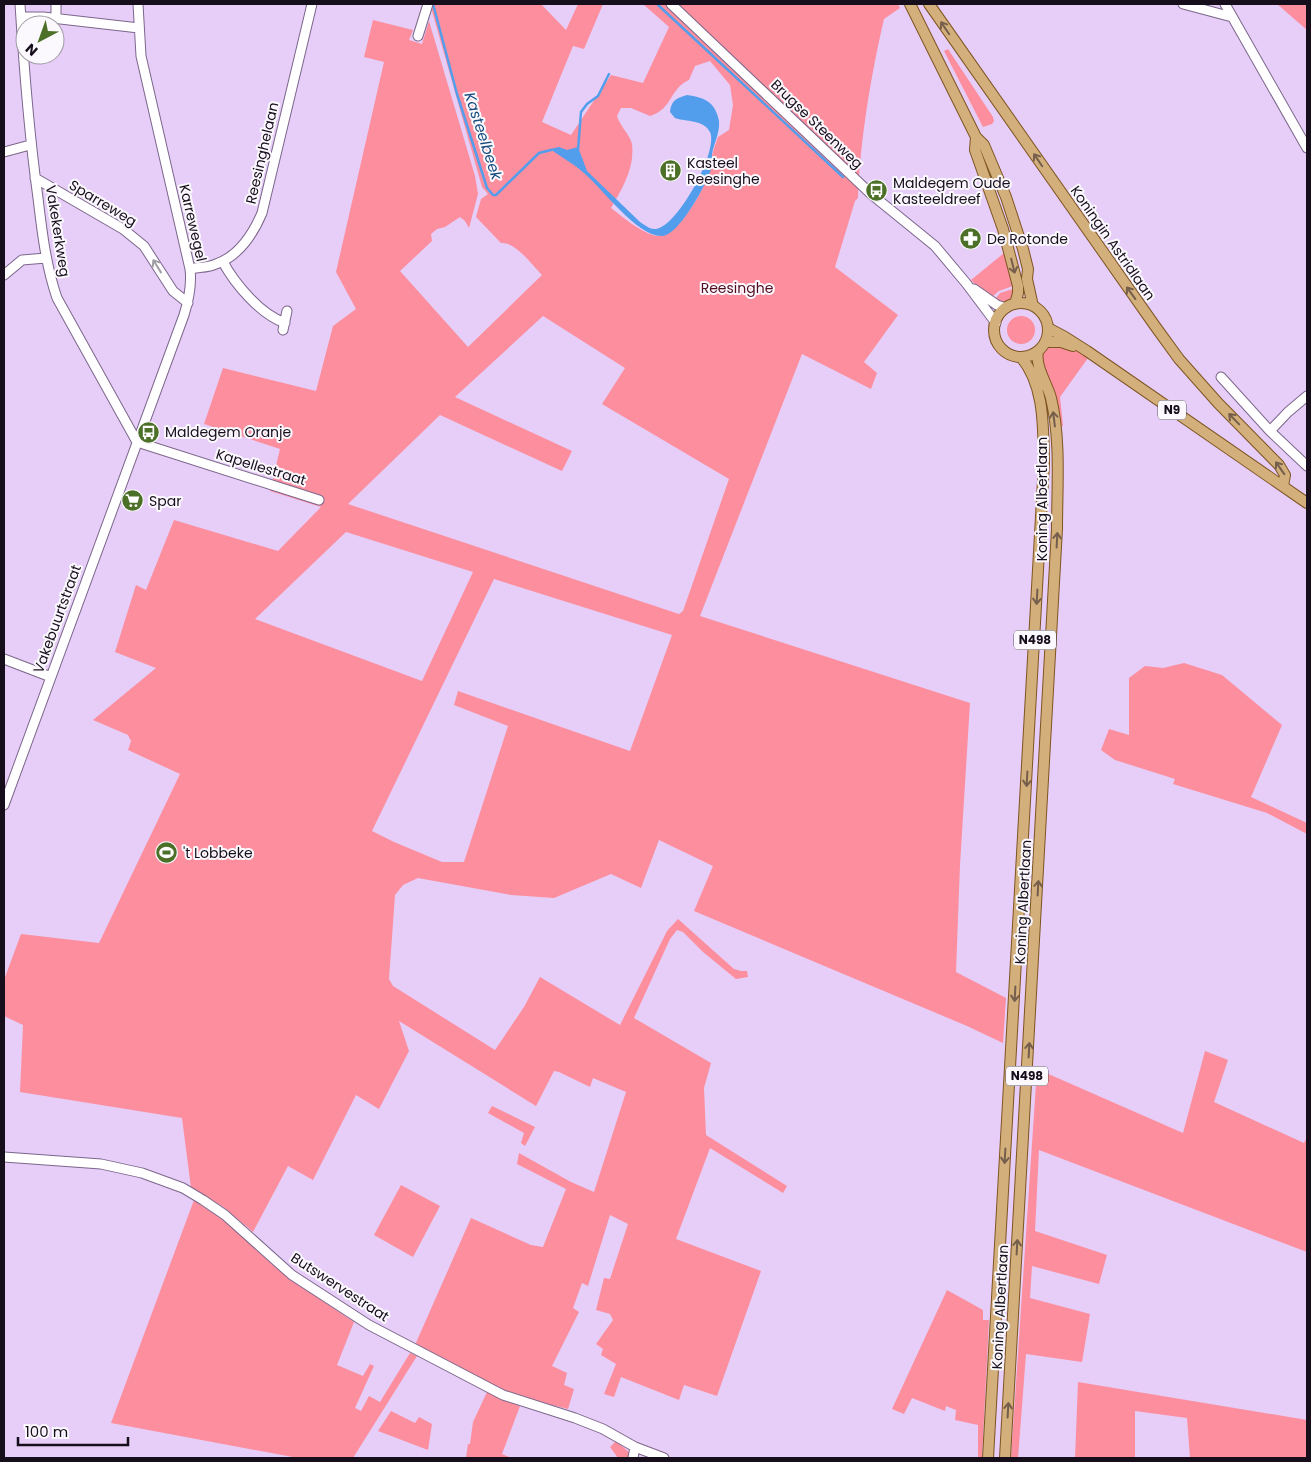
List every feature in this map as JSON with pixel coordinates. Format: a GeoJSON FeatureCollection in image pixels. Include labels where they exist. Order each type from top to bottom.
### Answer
{"type":"FeatureCollection","features":[{"type":"Feature","properties":{"kind":"main road"},"geometry":{"type":"LineString","coordinates":[[910,4],[976,137],[984,145],[1006,198],[1023,249],[1033,306],[1044,316],[1048,328],[1042,346],[1033,354],[1021,357]]}},
{"type":"Feature","properties":{"kind":"main road","name":"Koningin Astridlaan"},"geometry":{"type":"LineString","coordinates":[[929,4],[1095,243],[1170,346],[1218,403],[1279,464],[1285,475],[1283,486]]}},
{"type":"Feature","properties":{"kind":"main road"},"geometry":{"type":"LineString","coordinates":[[976,137],[975,150],[1003,228],[1018,286],[1018,294],[1010,306],[998,317],[996,323]]}},
{"type":"Feature","properties":{"kind":"main road","name":"Brugse Steenweg"},"geometry":{"type":"LineString","coordinates":[[1010,306],[1021,304],[1033,306]]}},
{"type":"Feature","properties":{"kind":"main road","name":"Brugse Steenweg"},"geometry":{"type":"LineString","coordinates":[[996,323],[995,336],[998,343],[1008,353],[1021,357]]}},
{"type":"Feature","properties":{"kind":"main road","name":"N9"},"geometry":{"type":"LineString","coordinates":[[1048,328],[1087,351],[1307,502]]}},
{"type":"Feature","properties":{"kind":"main road","name":"N9"},"geometry":{"type":"LineString","coordinates":[[1042,346],[1061,342],[1087,351]]}},
{"type":"Feature","properties":{"kind":"main road","name":"Koning Albertlaan"},"geometry":{"type":"LineString","coordinates":[[1005,1458],[1057,529],[1055,431],[1051,398],[1038,361],[1042,346]]}},
{"type":"Feature","properties":{"kind":"main road","name":"Koning Albertlaan"},"geometry":{"type":"LineString","coordinates":[[988,1458],[1044,463],[1041,403],[1029,369],[1021,357]]}},
{"type":"Feature","properties":{"kind":"street","name":"Karrewegel"},"geometry":{"type":"LineString","coordinates":[[137,442],[188,302],[191,279],[143,65],[138,4]]}},
{"type":"Feature","properties":{"kind":"street","name":"Reesinghelaan"},"geometry":{"type":"LineString","coordinates":[[190,269],[215,265],[237,252],[248,239],[262,213],[308,4]]}},
{"type":"Feature","properties":{"kind":"street"},"geometry":{"type":"LineString","coordinates":[[418,36],[428,4]]}},
{"type":"Feature","properties":{"kind":"street","name":"Brugse Steenweg"},"geometry":{"type":"LineString","coordinates":[[671,4],[871,194],[936,246],[996,323]]}},
{"type":"Feature","properties":{"kind":"street"},"geometry":{"type":"LineString","coordinates":[[1183,4],[1232,17]]}},
{"type":"Feature","properties":{"kind":"street"},"geometry":{"type":"LineString","coordinates":[[1225,4],[1307,148]]}},
{"type":"Feature","properties":{"kind":"street"},"geometry":{"type":"LineString","coordinates":[[65,19],[139,28]]}},
{"type":"Feature","properties":{"kind":"street","name":"Vakekerkweg"},"geometry":{"type":"LineString","coordinates":[[24,65],[30,145],[50,279],[57,298],[137,442]]}},
{"type":"Feature","properties":{"kind":"street"},"geometry":{"type":"LineString","coordinates":[[4,152],[30,145]]}},
{"type":"Feature","properties":{"kind":"street","name":"Sparreweg"},"geometry":{"type":"LineString","coordinates":[[35,178],[130,234],[144,246],[173,291],[188,302]]}},
{"type":"Feature","properties":{"kind":"street"},"geometry":{"type":"LineString","coordinates":[[4,285],[5,274],[22,260],[46,258]]}},
{"type":"Feature","properties":{"kind":"street","name":"Karrewegel"},"geometry":{"type":"LineString","coordinates":[[223,262],[229,272],[266,314],[284,327],[287,311]]}},
{"type":"Feature","properties":{"kind":"street","name":"Brugse Steenweg"},"geometry":{"type":"LineString","coordinates":[[966,283],[997,305],[1010,306]]}},
{"type":"Feature","properties":{"kind":"street"},"geometry":{"type":"LineString","coordinates":[[1221,377],[1270,431],[1307,466]]}},
{"type":"Feature","properties":{"kind":"street"},"geometry":{"type":"LineString","coordinates":[[1270,431],[1307,396]]}},
{"type":"Feature","properties":{"kind":"street","name":"Kapellestraat"},"geometry":{"type":"LineString","coordinates":[[137,442],[319,500]]}},
{"type":"Feature","properties":{"kind":"street","name":"Vakebuurtstraat"},"geometry":{"type":"LineString","coordinates":[[4,805],[137,442]]}},
{"type":"Feature","properties":{"kind":"street"},"geometry":{"type":"LineString","coordinates":[[4,659],[51,677]]}},
{"type":"Feature","properties":{"kind":"street","name":"Butswervestraat"},"geometry":{"type":"LineString","coordinates":[[4,1157],[101,1164],[142,1173],[183,1188],[204,1200],[224,1215],[292,1275],[369,1325],[503,1395],[576,1418],[603,1429],[635,1447],[664,1458]]}},
{"type":"Feature","properties":{"kind":"street"},"geometry":{"type":"LineString","coordinates":[[633,1458],[635,1447]]}},
{"type":"Feature","properties":{"kind":"green space","name":"Reesinghe"},"geometry":{"type":"Polygon","coordinates":[[[430,4],[541,4],[566,30],[578,4],[603,4],[584,49],[573,46],[542,122],[571,135],[611,75],[643,83],[669,27],[643,4],[898,4],[900,8],[884,19],[867,108],[858,198],[855,201],[835,267],[898,315],[864,362],[877,373],[871,389],[802,354],[700,616],[970,703],[960,865],[956,972],[1006,998],[1003,1043],[694,911],[713,866],[659,840],[641,888],[611,874],[554,898],[511,895],[418,878],[403,885],[395,895],[389,979],[393,986],[495,1050],[524,1007],[540,977],[620,1025],[667,931],[678,919],[734,969],[747,971],[748,977],[736,979],[703,952],[683,932],[677,930],[670,939],[634,1018],[711,1063],[704,1088],[706,1135],[787,1186],[783,1193],[710,1148],[676,1239],[761,1271],[717,1396],[684,1385],[679,1400],[621,1377],[614,1397],[604,1394],[616,1364],[601,1355],[603,1349],[596,1344],[613,1320],[610,1314],[596,1310],[604,1278],[610,1279],[628,1224],[610,1215],[588,1286],[582,1283],[573,1308],[579,1312],[552,1366],[567,1373],[564,1385],[574,1389],[568,1409],[504,1391],[415,1345],[471,1218],[531,1245],[543,1247],[566,1189],[517,1164],[519,1153],[571,1182],[594,1192],[626,1092],[593,1078],[590,1087],[554,1071],[536,1106],[399,1021],[409,1051],[379,1109],[356,1095],[313,1180],[288,1166],[253,1232],[222,1206],[191,1188],[182,1118],[20,1092],[23,1025],[4,1016],[4,980],[21,934],[99,943],[180,774],[128,750],[131,741],[128,735],[93,720],[156,668],[115,652],[136,585],[146,590],[174,520],[278,551],[321,507],[270,491],[280,449],[204,424],[223,368],[316,391],[333,326],[356,309],[336,272],[384,62],[364,57],[373,20],[413,30],[409,40],[422,44],[429,21],[475,176],[478,194],[469,228],[460,217],[445,227],[437,229],[431,234],[432,241],[400,271],[468,347],[542,275],[512,246],[501,243],[476,217],[481,199],[488,194],[482,187],[430,4]],[[710,61],[695,66],[689,80],[678,88],[663,109],[657,113],[650,116],[631,108],[621,108],[617,116],[632,144],[632,161],[627,178],[611,208],[637,227],[653,235],[662,235],[671,230],[681,222],[689,211],[708,176],[712,154],[718,137],[729,130],[733,105],[730,85],[710,61]],[[543,316],[455,397],[572,451],[562,471],[440,415],[348,504],[679,614],[683,611],[729,479],[602,404],[625,368],[543,316]],[[346,532],[255,619],[422,681],[473,572],[346,532]],[[494,579],[372,831],[442,862],[464,862],[508,726],[454,705],[458,691],[630,751],[672,635],[494,579]]]}},
{"type":"Feature","properties":{"kind":"green space"},"geometry":{"type":"Polygon","coordinates":[[[1277,4],[1307,4],[1307,30],[1277,4]]]}},
{"type":"Feature","properties":{"kind":"green space"},"geometry":{"type":"Polygon","coordinates":[[[948,49],[993,117],[994,121],[992,124],[983,127],[944,51],[948,49]]]}},
{"type":"Feature","properties":{"kind":"green space"},"geometry":{"type":"Polygon","coordinates":[[[1004,253],[1013,286],[999,291],[993,296],[971,280],[1004,253]]]}},
{"type":"Feature","properties":{"kind":"green space"},"geometry":{"type":"Polygon","coordinates":[[[1016,288],[1009,302],[1004,303],[995,299],[1000,293],[1016,288]]]}},
{"type":"Feature","properties":{"kind":"green space"},"geometry":{"type":"Polygon","coordinates":[[[1021,316],[1031,320],[1035,330],[1031,340],[1021,344],[1011,340],[1007,330],[1011,320],[1021,316]]]}},
{"type":"Feature","properties":{"kind":"green space"},"geometry":{"type":"Polygon","coordinates":[[[1056,345],[1077,351],[1088,358],[1060,397],[1063,426],[1059,426],[1054,411],[1042,358],[1045,350],[1056,345]]]}},
{"type":"Feature","properties":{"kind":"green space"},"geometry":{"type":"Polygon","coordinates":[[[1184,663],[1222,675],[1282,725],[1251,797],[1307,823],[1307,834],[1267,813],[1173,784],[1175,779],[1115,760],[1101,750],[1109,729],[1129,735],[1129,678],[1145,666],[1163,668],[1184,663]]]}},
{"type":"Feature","properties":{"kind":"green space"},"geometry":{"type":"Polygon","coordinates":[[[1205,1051],[1228,1060],[1214,1102],[1304,1143],[1307,1137],[1307,1252],[1039,1150],[1035,1231],[1107,1255],[1099,1284],[1032,1266],[1030,1298],[1090,1314],[1082,1362],[1026,1354],[1018,1458],[1011,1458],[1037,1069],[1183,1133],[1205,1051]]]}},
{"type":"Feature","properties":{"kind":"green space"},"geometry":{"type":"Polygon","coordinates":[[[492,1106],[535,1127],[525,1146],[521,1143],[524,1133],[488,1113],[492,1106]]]}},
{"type":"Feature","properties":{"kind":"green space"},"geometry":{"type":"Polygon","coordinates":[[[401,1185],[440,1206],[413,1257],[374,1235],[401,1185]]]}},
{"type":"Feature","properties":{"kind":"green space"},"geometry":{"type":"Polygon","coordinates":[[[194,1200],[230,1225],[273,1265],[296,1283],[354,1322],[337,1365],[363,1376],[370,1364],[374,1366],[355,1408],[361,1411],[369,1396],[380,1402],[410,1353],[417,1356],[353,1458],[298,1458],[111,1423],[194,1200]]]}},
{"type":"Feature","properties":{"kind":"green space"},"geometry":{"type":"Polygon","coordinates":[[[947,1290],[983,1310],[983,1320],[989,1320],[982,1457],[978,1457],[978,1425],[955,1420],[956,1410],[946,1406],[945,1411],[912,1398],[904,1414],[892,1409],[947,1290]]]}},
{"type":"Feature","properties":{"kind":"green space"},"geometry":{"type":"Polygon","coordinates":[[[1078,1382],[1307,1420],[1307,1458],[1190,1458],[1187,1418],[1135,1411],[1135,1458],[1075,1458],[1078,1382]]]}},
{"type":"Feature","properties":{"kind":"green space"},"geometry":{"type":"Polygon","coordinates":[[[487,1392],[520,1406],[502,1454],[511,1458],[466,1458],[473,1422],[487,1392]]]}},
{"type":"Feature","properties":{"kind":"green space"},"geometry":{"type":"Polygon","coordinates":[[[391,1411],[415,1423],[419,1417],[432,1424],[428,1450],[378,1431],[391,1411]]]}},
{"type":"Feature","properties":{"kind":"green space"},"geometry":{"type":"Polygon","coordinates":[[[616,1441],[630,1453],[629,1458],[618,1458],[610,1447],[616,1441]]]}},
{"type":"Feature","properties":{"kind":"water"},"geometry":{"type":"Polygon","coordinates":[[[687,95],[703,99],[711,104],[718,116],[719,130],[712,154],[712,166],[699,195],[685,217],[670,233],[663,236],[653,234],[632,221],[592,180],[550,149],[559,147],[567,150],[578,147],[587,171],[639,221],[649,228],[656,229],[665,225],[675,216],[685,202],[702,171],[708,155],[711,142],[710,132],[707,128],[699,123],[675,118],[670,112],[675,100],[687,95]]]}},
{"type":"Feature","properties":{"kind":"waterway","name":"Kasteelbeek"},"geometry":{"type":"LineString","coordinates":[[433,4],[457,94],[487,188],[493,195],[496,195],[539,153],[551,150]]}},
{"type":"Feature","properties":{"kind":"waterway","name":"Kasteelbeek"},"geometry":{"type":"LineString","coordinates":[[657,4],[843,177]]}},
{"type":"Feature","properties":{"kind":"waterway","name":"Kasteelbeek"},"geometry":{"type":"LineString","coordinates":[[578,150],[581,112],[587,104],[598,96],[609,74]]}},
{"type":"Feature","properties":{"kind":"place","name":"Kasteel Reesinghe"},"geometry":{"type":"Point","coordinates":[671,171]}},
{"type":"Feature","properties":{"kind":"place","name":"Maldegem Oude Kasteeldreef"},"geometry":{"type":"Point","coordinates":[877,191]}},
{"type":"Feature","properties":{"kind":"place","name":"De Rotonde"},"geometry":{"type":"Point","coordinates":[971,239]}},
{"type":"Feature","properties":{"kind":"place","name":"Maldegem Oranje"},"geometry":{"type":"Point","coordinates":[149,432]}},
{"type":"Feature","properties":{"kind":"place","name":"Spar"},"geometry":{"type":"Point","coordinates":[133,501]}},
{"type":"Feature","properties":{"kind":"place","name":"'t Lobbeke"},"geometry":{"type":"Point","coordinates":[167,853]}}]}
